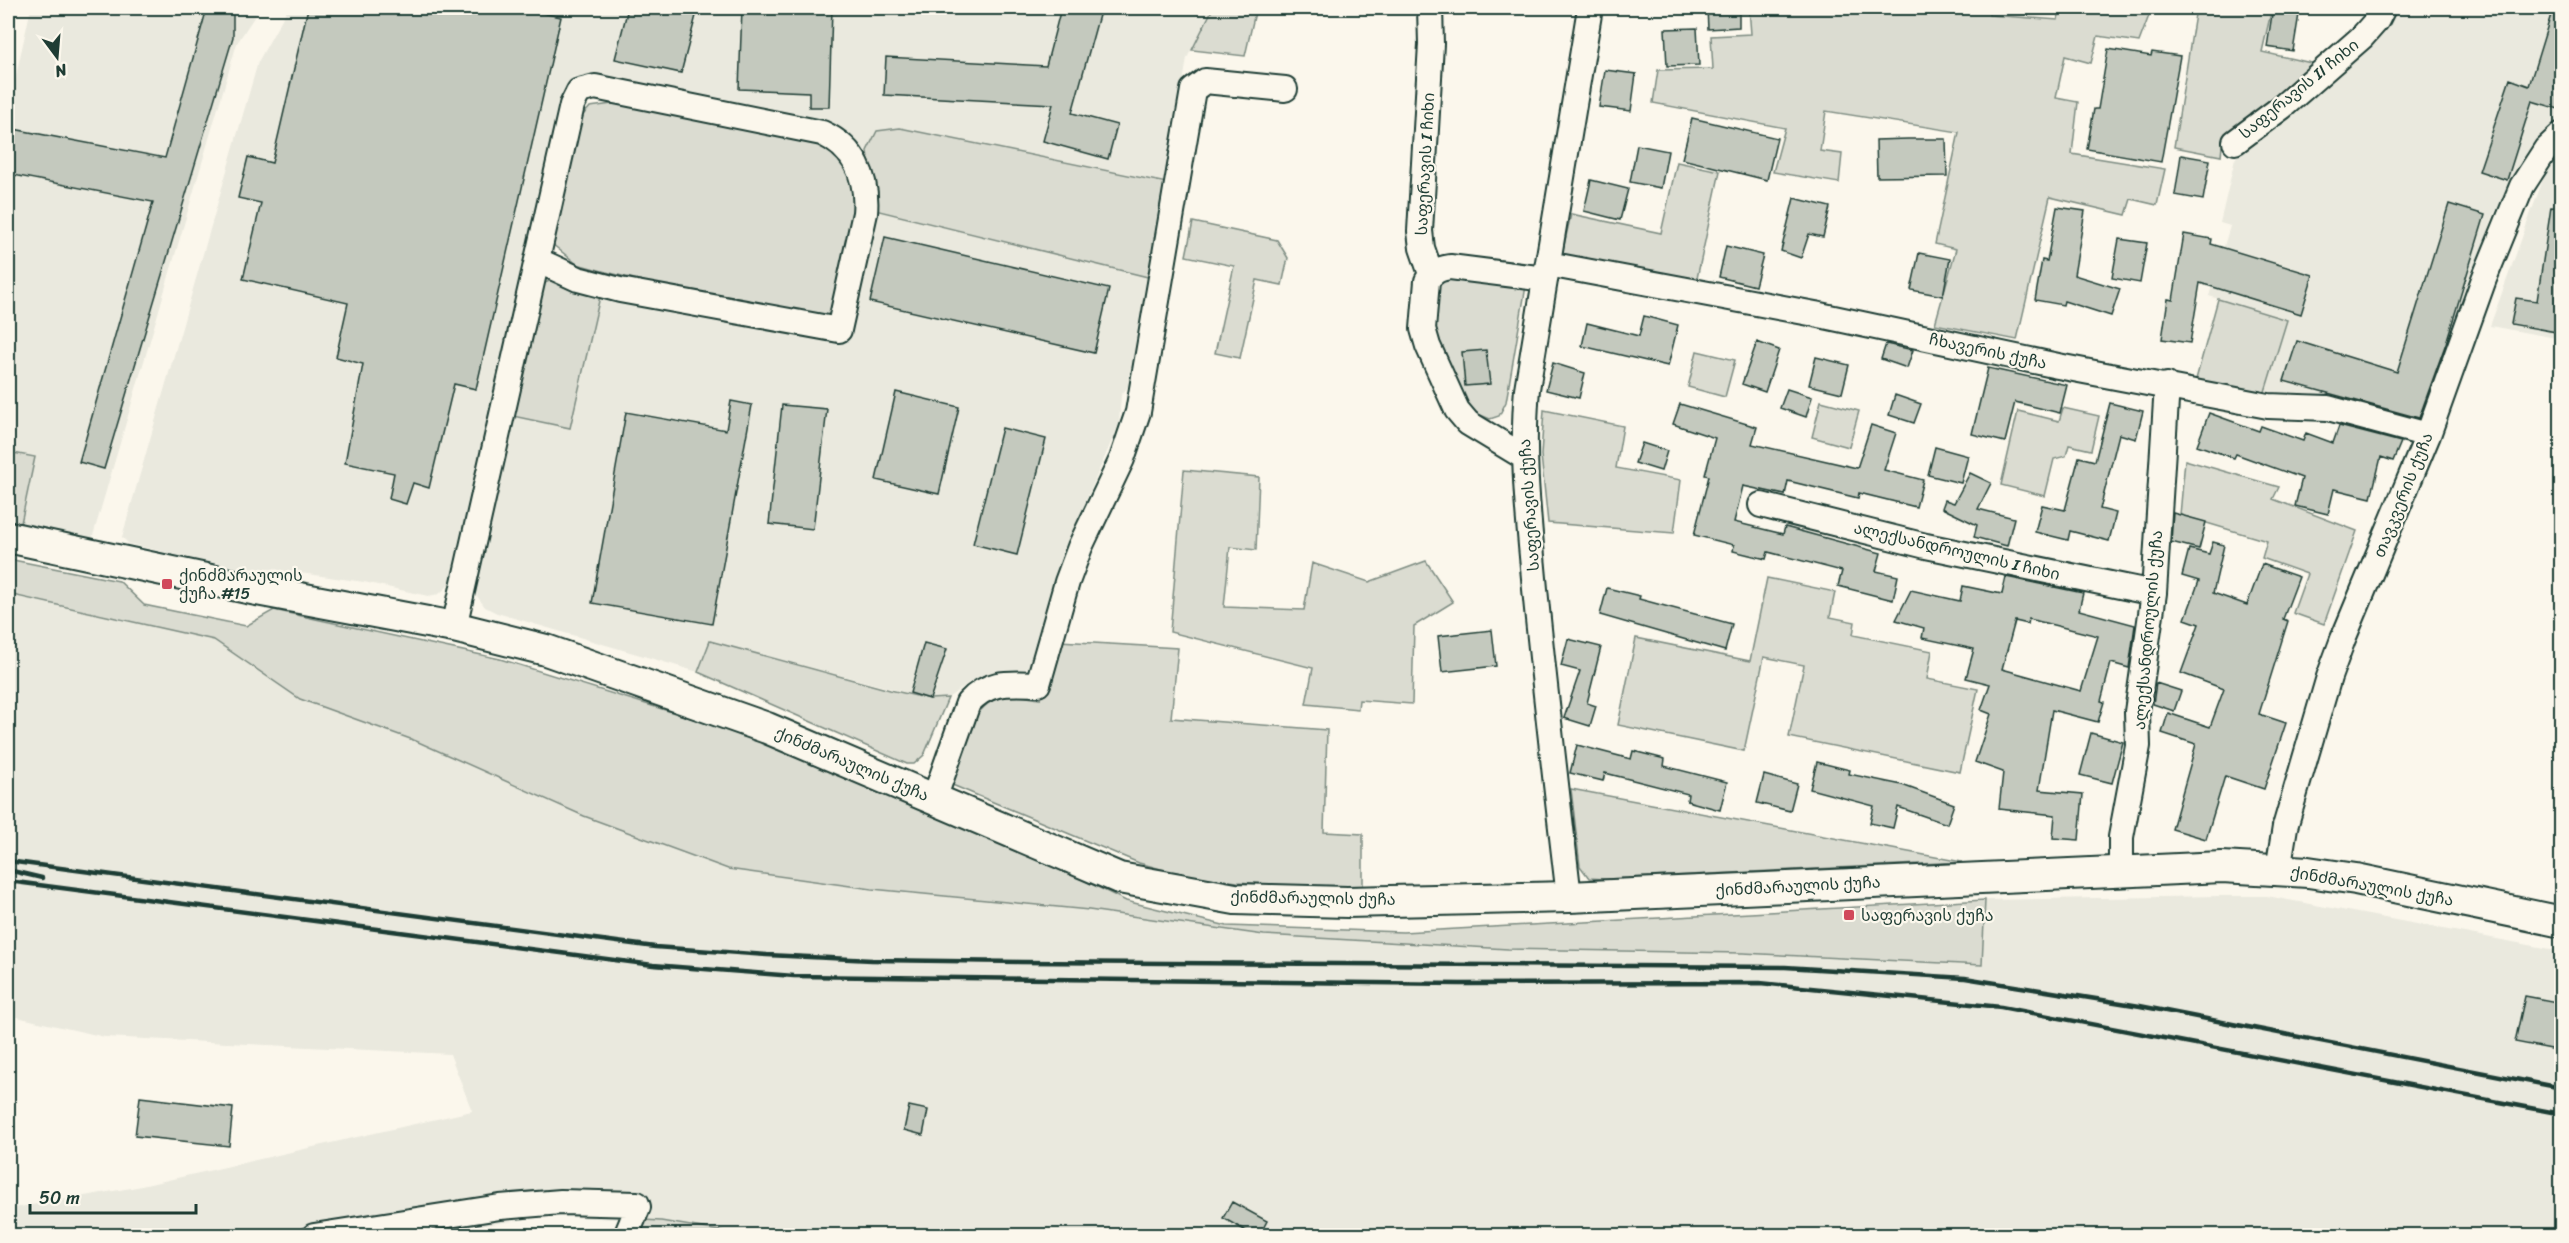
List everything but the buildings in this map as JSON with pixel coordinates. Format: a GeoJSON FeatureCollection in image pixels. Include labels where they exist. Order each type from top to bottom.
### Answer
{"type":"FeatureCollection","features":[{"type":"Feature","properties":{"kind":"main road","name":"ქინძმარაულის ქუჩა"},"geometry":{"type":"LineString","coordinates":[[8,537],[257,590],[454,627],[546,650],[767,728],[1119,878],[1235,899],[1347,902],[1569,897],[2222,867],[2278,870],[2356,879],[2562,922]]}},
{"type":"Feature","properties":{"kind":"street","name":"საფერავის I ჩიხი"},"geometry":{"type":"LineString","coordinates":[[1430,8],[1431,44],[1420,231],[1422,249],[1431,274]]}},
{"type":"Feature","properties":{"kind":"street","name":"საფერავის ქუჩა"},"geometry":{"type":"LineString","coordinates":[[1569,897],[1542,662],[1524,458],[1524,426],[1527,389],[1590,8]]}},
{"type":"Feature","properties":{"kind":"street","name":"საფერავის II ჩიხი"},"geometry":{"type":"LineString","coordinates":[[2235,142],[2282,107],[2362,37],[2377,21],[2383,8]]}},
{"type":"Feature","properties":{"kind":"street"},"geometry":{"type":"LineString","coordinates":[[934,799],[968,703],[986,688],[1002,684],[1038,684],[1067,582],[1080,547],[1122,459],[1138,412],[1193,90],[1205,81],[1285,88]]}},
{"type":"Feature","properties":{"kind":"street"},"geometry":{"type":"LineString","coordinates":[[454,627],[572,105],[579,91],[595,87],[822,133],[837,140],[850,153],[861,173],[866,195],[865,213],[839,330],[620,290],[578,279],[537,260]]}},
{"type":"Feature","properties":{"kind":"street","name":"თავკვერის ქუჩა"},"geometry":{"type":"LineString","coordinates":[[2278,870],[2286,827],[2329,678],[2428,435],[2484,279],[2522,186],[2546,149],[2562,134]]}},
{"type":"Feature","properties":{"kind":"street"},"geometry":{"type":"LineString","coordinates":[[1524,458],[1468,423],[1457,410],[1428,346],[1423,329],[1427,281],[1438,269],[1450,267],[1546,271]]}},
{"type":"Feature","properties":{"kind":"street","name":"ჩხავერის ქუჩა"},"geometry":{"type":"LineString","coordinates":[[1546,271],[1805,312],[2058,366],[2268,406],[2328,408],[2428,435]]}},
{"type":"Feature","properties":{"kind":"street","name":"ალექსანდროულის ქუჩა"},"geometry":{"type":"LineString","coordinates":[[2121,872],[2121,837],[2138,746],[2137,712],[2154,593],[2167,386]]}},
{"type":"Feature","properties":{"kind":"street","name":"ალექსანდროულის I ჩიხი"},"geometry":{"type":"LineString","coordinates":[[1761,505],[1926,546],[2154,593]]}},
{"type":"Feature","properties":{"kind":"street"},"geometry":{"type":"LineString","coordinates":[[314,1236],[500,1207],[561,1202],[637,1204],[638,1207],[626,1236]]}},
{"type":"Feature","properties":{"kind":"shaded area"},"geometry":{"type":"Polygon","coordinates":[[[31,8],[260,8],[237,43],[92,539],[21,523],[35,458],[8,452],[8,111],[31,8]]]}},
{"type":"Feature","properties":{"kind":"shaded area"},"geometry":{"type":"Polygon","coordinates":[[[288,8],[1213,8],[1187,58],[1167,183],[877,131],[867,151],[825,123],[586,75],[573,77],[562,92],[457,578],[439,594],[428,596],[364,582],[272,569],[232,568],[129,544],[122,537],[258,62],[288,8]]]}},
{"type":"Feature","properties":{"kind":"shaded area"},"geometry":{"type":"Polygon","coordinates":[[[1213,8],[1256,8],[1245,56],[1192,50],[1213,8]]]}},
{"type":"Feature","properties":{"kind":"shaded area"},"geometry":{"type":"Polygon","coordinates":[[[1749,8],[1989,8],[1989,15],[2058,20],[2060,8],[2127,8],[2150,13],[2139,42],[2098,36],[2091,63],[2065,56],[2056,98],[2078,102],[2072,154],[2165,169],[2157,205],[2131,199],[2126,215],[2050,197],[2017,340],[1935,324],[1956,249],[1935,244],[1959,132],[1826,111],[1820,151],[1842,154],[1839,183],[1773,172],[1785,128],[1653,103],[1658,70],[1713,69],[1711,36],[1751,34],[1749,8]]]}},
{"type":"Feature","properties":{"kind":"shaded area"},"geometry":{"type":"Polygon","coordinates":[[[2196,8],[2272,8],[2262,52],[2320,65],[2233,131],[2222,146],[2221,156],[2174,147],[2196,8]]]}},
{"type":"Feature","properties":{"kind":"shaded area"},"geometry":{"type":"Polygon","coordinates":[[[2396,8],[2561,8],[2561,121],[2510,188],[2494,214],[2423,428],[2263,398],[2287,320],[2209,296],[2230,226],[2220,223],[2235,159],[2247,142],[2290,111],[2383,32],[2396,8]]]}},
{"type":"Feature","properties":{"kind":"shaded area"},"geometry":{"type":"Polygon","coordinates":[[[627,102],[820,141],[839,155],[858,195],[833,321],[675,289],[606,272],[577,264],[552,244],[577,122],[590,107],[627,102]]]}},
{"type":"Feature","properties":{"kind":"shaded area"},"geometry":{"type":"Polygon","coordinates":[[[900,128],[1167,183],[1152,278],[875,210],[867,151],[877,131],[900,128]]]}},
{"type":"Feature","properties":{"kind":"shaded area"},"geometry":{"type":"Polygon","coordinates":[[[2561,156],[2561,339],[2490,326],[2545,174],[2561,156]]]}},
{"type":"Feature","properties":{"kind":"shaded area"},"geometry":{"type":"Polygon","coordinates":[[[1677,162],[1720,171],[1696,283],[1562,254],[1571,214],[1661,233],[1677,162]]]}},
{"type":"Feature","properties":{"kind":"shaded area"},"geometry":{"type":"Polygon","coordinates":[[[875,210],[1152,278],[1132,382],[1121,395],[1119,424],[1063,554],[1030,667],[1016,673],[992,675],[971,681],[948,698],[930,699],[710,641],[698,672],[497,613],[485,607],[477,596],[474,581],[508,415],[601,292],[845,340],[875,210]]]}},
{"type":"Feature","properties":{"kind":"shaded area"},"geometry":{"type":"Polygon","coordinates":[[[1193,222],[1277,240],[1288,258],[1282,285],[1257,280],[1240,358],[1215,353],[1234,266],[1186,256],[1193,222]]]}},
{"type":"Feature","properties":{"kind":"shaded area"},"geometry":{"type":"Polygon","coordinates":[[[1444,276],[1526,286],[1506,402],[1499,416],[1490,419],[1478,414],[1465,404],[1432,337],[1439,279],[1444,276]]]}},
{"type":"Feature","properties":{"kind":"shaded area"},"geometry":{"type":"Polygon","coordinates":[[[552,280],[601,292],[570,428],[508,415],[540,285],[552,280]]]}},
{"type":"Feature","properties":{"kind":"shaded area"},"geometry":{"type":"Polygon","coordinates":[[[2218,299],[2287,320],[2263,398],[2195,383],[2218,299]]]}},
{"type":"Feature","properties":{"kind":"shaded area"},"geometry":{"type":"Polygon","coordinates":[[[1697,351],[1735,360],[1725,397],[1688,387],[1697,351]]]}},
{"type":"Feature","properties":{"kind":"shaded area"},"geometry":{"type":"Polygon","coordinates":[[[1821,401],[1859,411],[1849,447],[1812,437],[1821,401]]]}},
{"type":"Feature","properties":{"kind":"shaded area"},"geometry":{"type":"Polygon","coordinates":[[[2063,408],[2099,416],[2091,450],[2069,445],[2066,456],[2054,459],[2045,496],[2001,485],[2018,411],[2059,421],[2063,408]]]}},
{"type":"Feature","properties":{"kind":"shaded area"},"geometry":{"type":"Polygon","coordinates":[[[1544,410],[1623,426],[1616,468],[1681,480],[1674,533],[1548,523],[1541,455],[1544,410]]]}},
{"type":"Feature","properties":{"kind":"shaded area"},"geometry":{"type":"Polygon","coordinates":[[[8,452],[35,457],[21,523],[8,520],[8,452]]]}},
{"type":"Feature","properties":{"kind":"shaded area"},"geometry":{"type":"Polygon","coordinates":[[[2185,460],[2279,487],[2273,499],[2357,531],[2324,624],[2293,613],[2307,574],[2262,558],[2267,541],[2180,515],[2185,460]]]}},
{"type":"Feature","properties":{"kind":"shaded area"},"geometry":{"type":"Polygon","coordinates":[[[1184,470],[1259,477],[1256,550],[1230,547],[1224,607],[1304,610],[1312,563],[1369,582],[1426,561],[1453,602],[1414,626],[1412,704],[1359,700],[1358,709],[1306,704],[1313,668],[1170,632],[1184,470]]]}},
{"type":"Feature","properties":{"kind":"shaded area"},"geometry":{"type":"Polygon","coordinates":[[[8,559],[119,581],[144,605],[246,626],[274,610],[500,659],[746,735],[1039,858],[1126,901],[1227,926],[1403,932],[1985,900],[1982,965],[1743,953],[1508,949],[1264,935],[1089,910],[872,889],[728,869],[584,816],[416,741],[300,699],[214,640],[8,594],[8,559]]]}},
{"type":"Feature","properties":{"kind":"shaded area"},"geometry":{"type":"Polygon","coordinates":[[[1767,578],[1835,592],[1830,617],[1855,622],[1853,635],[1932,651],[1927,679],[1978,689],[1960,772],[1789,737],[1804,665],[1764,657],[1744,751],[1618,725],[1636,638],[1750,661],[1767,578]]]}},
{"type":"Feature","properties":{"kind":"shaded area"},"geometry":{"type":"Polygon","coordinates":[[[8,594],[214,640],[300,699],[416,741],[728,869],[872,889],[1089,910],[1264,935],[1508,949],[1743,953],[1982,965],[1985,900],[2267,896],[2561,951],[2561,1235],[744,1236],[661,1221],[549,1216],[407,1236],[8,1235],[8,1209],[137,1187],[472,1111],[450,1054],[105,1037],[8,1015],[8,594]]]}},
{"type":"Feature","properties":{"kind":"shaded area"},"geometry":{"type":"Polygon","coordinates":[[[710,641],[890,690],[930,699],[948,698],[924,755],[914,764],[907,764],[698,672],[710,641]]]}},
{"type":"Feature","properties":{"kind":"shaded area"},"geometry":{"type":"Polygon","coordinates":[[[1059,641],[1178,648],[1171,718],[1327,730],[1324,832],[1363,834],[1363,890],[1237,882],[1179,874],[1139,863],[950,784],[968,730],[975,718],[994,700],[1007,696],[1040,699],[1059,641]]]}},
{"type":"Feature","properties":{"kind":"shaded area"},"geometry":{"type":"Polygon","coordinates":[[[1571,789],[1962,862],[1589,878],[1580,866],[1571,789]]]}},
{"type":"Feature","properties":{"kind":"shaded area"},"geometry":{"type":"Polygon","coordinates":[[[643,1220],[661,1221],[744,1235],[635,1236],[643,1220]]]}},
{"type":"Feature","properties":{"kind":"shaded area"},"geometry":{"type":"Polygon","coordinates":[[[462,1227],[458,1235],[407,1235],[462,1227]]]}},
{"type":"Feature","properties":{"kind":"railway"},"geometry":{"type":"LineString","coordinates":[[8,861],[655,947],[767,955],[872,960],[1021,962],[1785,967],[1965,978],[2140,1006],[2562,1088]]}},
{"type":"Feature","properties":{"kind":"railway"},"geometry":{"type":"LineString","coordinates":[[8,870],[42,878]]}},
{"type":"Feature","properties":{"kind":"railway"},"geometry":{"type":"LineString","coordinates":[[8,881],[653,965],[794,976],[1460,984],[1760,983],[2001,1007],[2562,1114]]}},
{"type":"Feature","properties":{"kind":"place","name":"ქინძმარაულის ქუჩა #15"},"geometry":{"type":"Point","coordinates":[167,584]}},
{"type":"Feature","properties":{"kind":"place","name":"საფერავის ქუჩა"},"geometry":{"type":"Point","coordinates":[1849,915]}}]}
